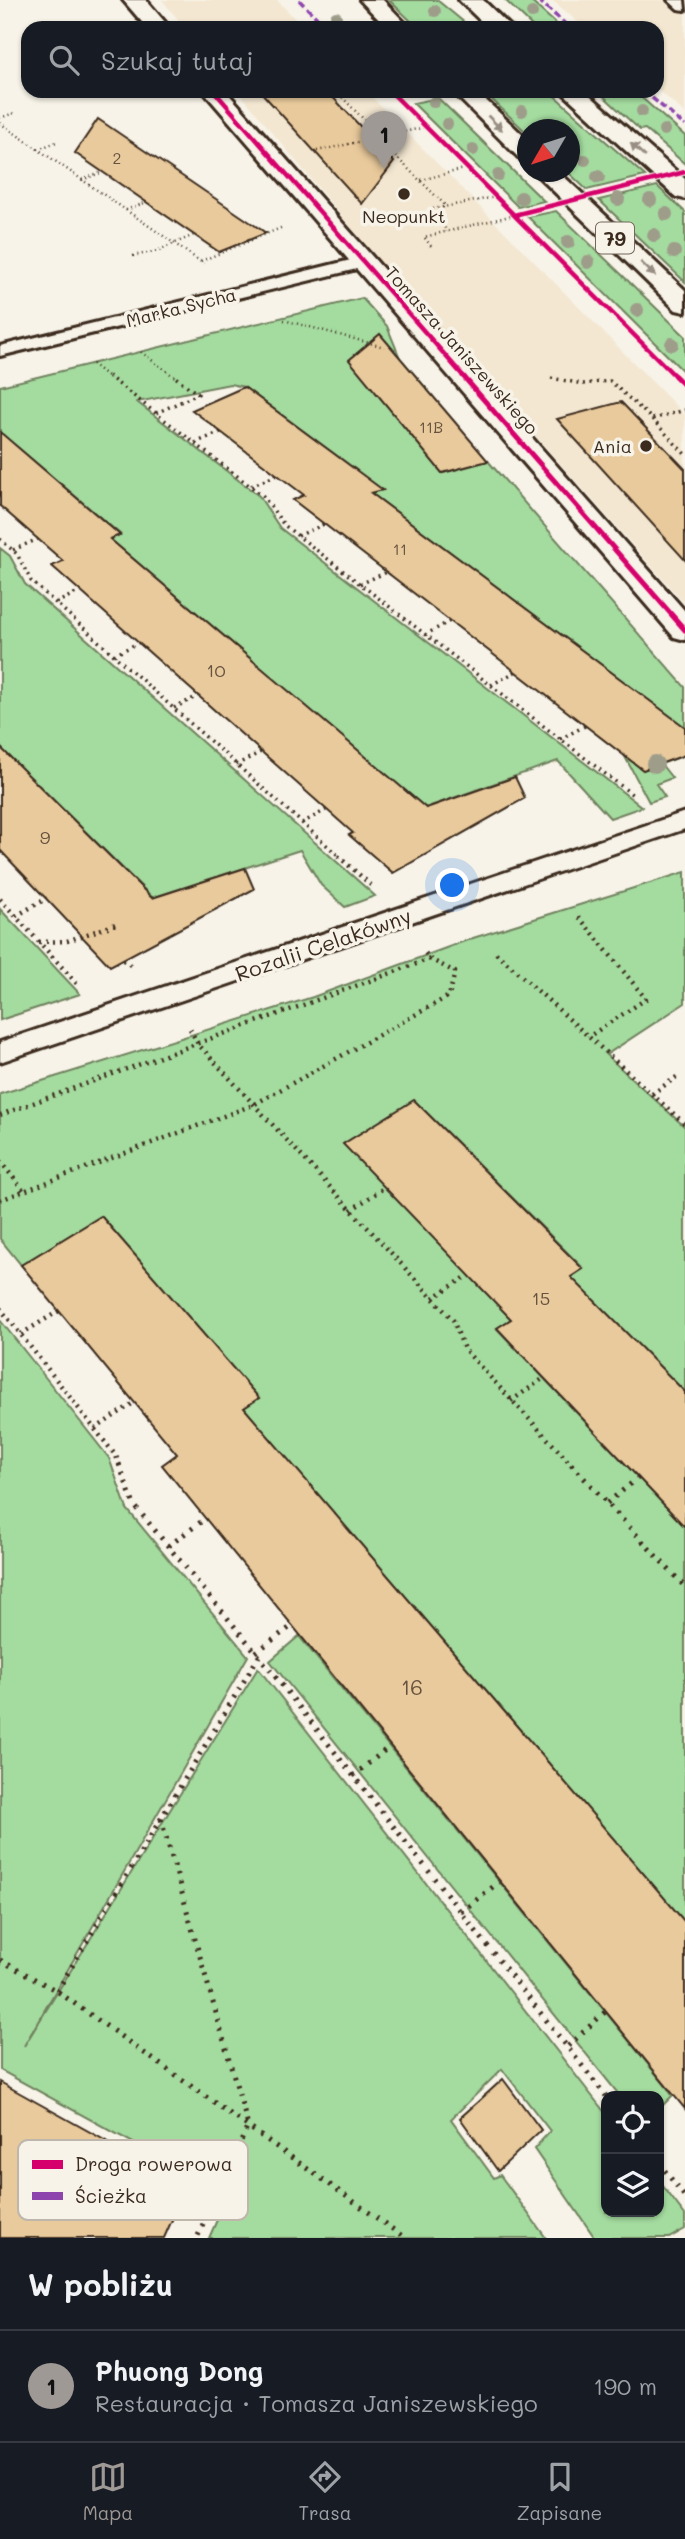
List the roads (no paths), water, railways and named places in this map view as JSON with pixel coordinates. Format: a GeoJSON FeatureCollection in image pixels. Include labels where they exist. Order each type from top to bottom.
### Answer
{"type":"FeatureCollection","features":[{"type":"Feature","properties":{"kind":"street"},"geometry":{"type":"LineString","coordinates":[[134,0],[153,21]]}},
{"type":"Feature","properties":{"kind":"street"},"geometry":{"type":"LineString","coordinates":[[370,0],[392,21]]}},
{"type":"Feature","properties":{"kind":"street"},"geometry":{"type":"LineString","coordinates":[[470,0],[493,21]]}},
{"type":"Feature","properties":{"kind":"street","name":"Tomasza Janiszewskiego"},"geometry":{"type":"LineString","coordinates":[[220,98],[492,405],[685,630]]}},
{"type":"Feature","properties":{"kind":"street"},"geometry":{"type":"LineString","coordinates":[[470,98],[517,144]]}},
{"type":"Feature","properties":{"kind":"street"},"geometry":{"type":"LineString","coordinates":[[580,98],[685,192]]}},
{"type":"Feature","properties":{"kind":"street","name":"79"},"geometry":{"type":"LineString","coordinates":[[557,182],[685,304]]}},
{"type":"Feature","properties":{"kind":"lane","name":"Marka Sycha"},"geometry":{"type":"LineString","coordinates":[[0,351],[363,262]]}},
{"type":"Feature","properties":{"kind":"lane","name":"Rozalii Celakówny"},"geometry":{"type":"LineString","coordinates":[[0,1052],[685,820]]}},
{"type":"Feature","properties":{"kind":"place","name":"Phuong Dong"},"geometry":{"type":"Point","coordinates":[384,169]}},
{"type":"Feature","properties":{"kind":"place","name":"Neopunkt"},"geometry":{"type":"Point","coordinates":[404,194]}},
{"type":"Feature","properties":{"kind":"place","name":"Ania"},"geometry":{"type":"Point","coordinates":[646,446]}}]}
